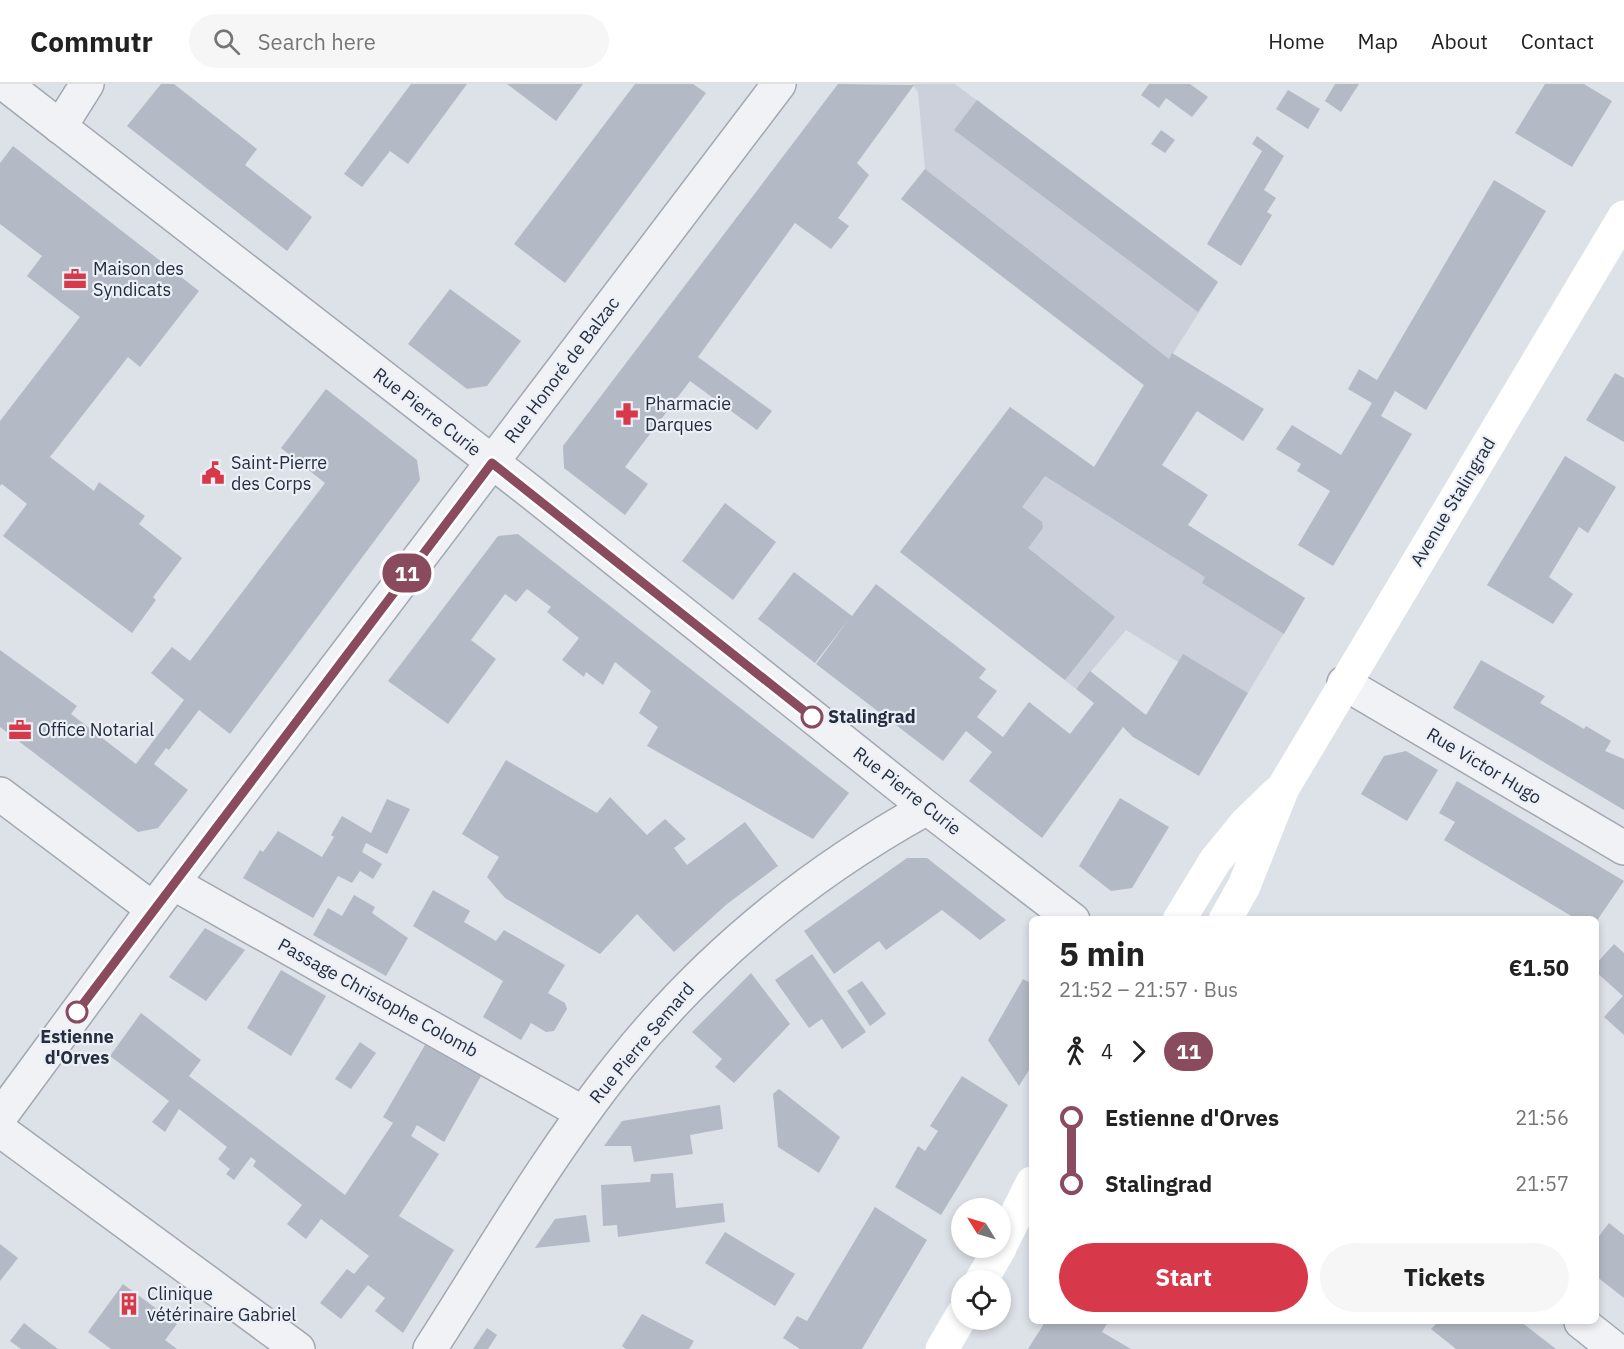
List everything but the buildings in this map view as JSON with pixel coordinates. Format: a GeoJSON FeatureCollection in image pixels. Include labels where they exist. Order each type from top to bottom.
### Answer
{"type":"FeatureCollection","features":[{"type":"Feature","properties":{"kind":"street","name":"Rue Pierre Curie"},"geometry":{"type":"LineString","coordinates":[[5,84],[1068,916]]}},
{"type":"Feature","properties":{"kind":"street"},"geometry":{"type":"LineString","coordinates":[[60,127],[87,84]]}},
{"type":"Feature","properties":{"kind":"street","name":"Rue Honoré de Balzac"},"geometry":{"type":"LineString","coordinates":[[0,1118],[153,909],[779,84]]}},
{"type":"Feature","properties":{"kind":"street","name":"Avenue Stalingrad"},"geometry":{"type":"LineString","coordinates":[[1227,916],[1244,886],[1282,788],[1624,217]]}},
{"type":"Feature","properties":{"kind":"street","name":"Rue Victor Hugo"},"geometry":{"type":"LineString","coordinates":[[1344,683],[1624,848]]}},
{"type":"Feature","properties":{"kind":"street","name":"Avenue Stalingrad"},"geometry":{"type":"LineString","coordinates":[[1181,916],[1215,861],[1247,822],[1282,788]]}},
{"type":"Feature","properties":{"kind":"street"},"geometry":{"type":"LineString","coordinates":[[0,794],[153,909]]}},
{"type":"Feature","properties":{"kind":"street","name":"Rue Pierre Semard"},"geometry":{"type":"LineString","coordinates":[[430,1349],[584,1113],[619,1065],[667,1010],[723,953],[765,916],[835,866],[927,808]]}},
{"type":"Feature","properties":{"kind":"street","name":"Passage Christophe Colomb"},"geometry":{"type":"LineString","coordinates":[[174,883],[584,1113]]}},
{"type":"Feature","properties":{"kind":"street"},"geometry":{"type":"LineString","coordinates":[[0,1130],[298,1349]]}},
{"type":"Feature","properties":{"kind":"street"},"geometry":{"type":"LineString","coordinates":[[1011,1231],[1029,1190]]}},
{"type":"Feature","properties":{"kind":"street"},"geometry":{"type":"LineString","coordinates":[[1584,1324],[1615,1349]]}},
{"type":"Feature","properties":{"kind":"street"},"geometry":{"type":"LineString","coordinates":[[942,1349],[953,1330]]}},
{"type":"Feature","properties":{"kind":"shaded area"},"geometry":{"type":"Polygon","coordinates":[[[912,84],[955,84],[1218,282],[1150,390],[901,199],[925,169],[918,92],[912,84]]]}},
{"type":"Feature","properties":{"kind":"shaded area"},"geometry":{"type":"Polygon","coordinates":[[[1010,407],[1094,467],[1305,598],[1248,693],[1183,655],[1178,662],[1126,630],[1076,689],[900,552],[1010,407]]]}},
{"type":"Feature","properties":{"kind":"bus line","name":"11"},"geometry":{"type":"LineString","coordinates":[[77,1012],[492,463],[812,717]]}},
{"type":"Feature","properties":{"kind":"place","name":"Maison des Syndicats"},"geometry":{"type":"Point","coordinates":[75,279]}},
{"type":"Feature","properties":{"kind":"place","name":"Pharmacie Darques"},"geometry":{"type":"Point","coordinates":[627,414]}},
{"type":"Feature","properties":{"kind":"place","name":"Saint-Pierre des Corps"},"geometry":{"type":"Point","coordinates":[213,473]}},
{"type":"Feature","properties":{"kind":"place","name":"Stalingrad"},"geometry":{"type":"Point","coordinates":[812,717]}},
{"type":"Feature","properties":{"kind":"place","name":"Office Notarial"},"geometry":{"type":"Point","coordinates":[20,730]}},
{"type":"Feature","properties":{"kind":"place","name":"Estienne d'Orves"},"geometry":{"type":"Point","coordinates":[77,1012]}},
{"type":"Feature","properties":{"kind":"place","name":"Clinique vétérinaire Gabriel"},"geometry":{"type":"Point","coordinates":[129,1304]}}]}
